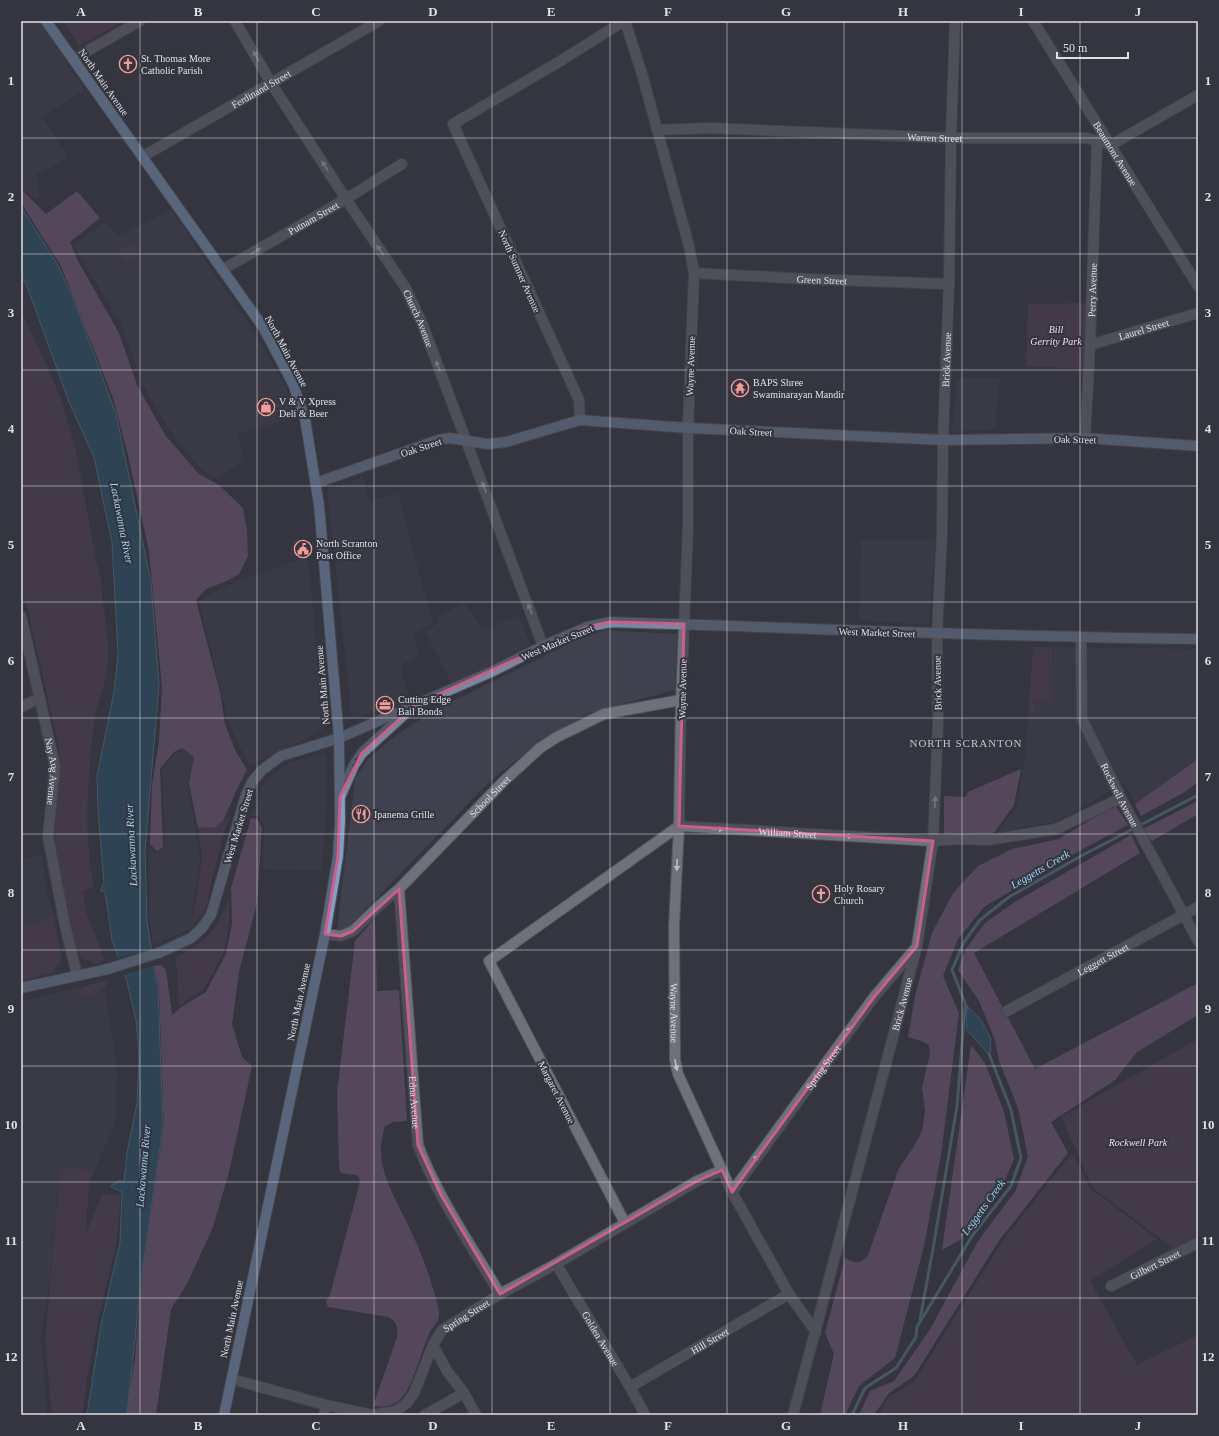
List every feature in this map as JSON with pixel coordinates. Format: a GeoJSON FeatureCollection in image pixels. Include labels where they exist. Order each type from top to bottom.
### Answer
{"type":"FeatureCollection","features":[{"type":"Feature","properties":{"kind":"main road","name":"North Main Avenue"},"geometry":{"type":"LineString","coordinates":[[46,21],[263,327],[293,384],[305,419],[316,483],[340,738],[338,856],[325,934],[224,1415]]}},
{"type":"Feature","properties":{"kind":"street"},"geometry":{"type":"LineString","coordinates":[[73,59],[140,21]]}},
{"type":"Feature","properties":{"kind":"street","name":"Church Avenue"},"geometry":{"type":"LineString","coordinates":[[235,21],[271,83],[405,287],[422,323],[543,646]]}},
{"type":"Feature","properties":{"kind":"street","name":"Ferdinand Street"},"geometry":{"type":"LineString","coordinates":[[142,157],[379,21]]}},
{"type":"Feature","properties":{"kind":"street","name":"North Sumner Avenue"},"geometry":{"type":"LineString","coordinates":[[580,420],[579,400],[454,124],[562,60],[624,21]]}},
{"type":"Feature","properties":{"kind":"street","name":"Wayne Avenue"},"geometry":{"type":"LineString","coordinates":[[624,21],[657,130],[689,246],[694,273],[688,428],[688,527],[681,700],[679,826],[674,926],[675,1060],[678,1074],[732,1192],[789,1294],[816,1332]]}},
{"type":"Feature","properties":{"kind":"street","name":"Brick Avenue"},"geometry":{"type":"LineString","coordinates":[[793,1415],[917,946],[933,841],[938,726],[937,634],[942,534],[943,440],[949,284],[951,138],[955,21]]}},
{"type":"Feature","properties":{"kind":"street","name":"Beaumont Avenue"},"geometry":{"type":"LineString","coordinates":[[1033,21],[1198,286]]}},
{"type":"Feature","properties":{"kind":"street"},"geometry":{"type":"LineString","coordinates":[[1111,145],[1198,95]]}},
{"type":"Feature","properties":{"kind":"street","name":"Warren Street"},"geometry":{"type":"LineString","coordinates":[[657,130],[709,128],[951,138],[1087,138],[1111,145]]}},
{"type":"Feature","properties":{"kind":"street","name":"Perry Avenue"},"geometry":{"type":"LineString","coordinates":[[1085,438],[1090,345],[1097,141]]}},
{"type":"Feature","properties":{"kind":"street","name":"Putnam Street"},"geometry":{"type":"LineString","coordinates":[[222,270],[346,199],[402,164]]}},
{"type":"Feature","properties":{"kind":"street","name":"Green Street"},"geometry":{"type":"LineString","coordinates":[[694,273],[949,284]]}},
{"type":"Feature","properties":{"kind":"street","name":"Laurel Street"},"geometry":{"type":"LineString","coordinates":[[1090,345],[1198,313]]}},
{"type":"Feature","properties":{"kind":"street","name":"Oak Street"},"geometry":{"type":"LineString","coordinates":[[316,483],[438,440],[450,438],[487,444],[506,442],[580,420],[688,428],[943,440],[1085,438],[1198,446]]}},
{"type":"Feature","properties":{"kind":"street","name":"Nay Aug Avenue"},"geometry":{"type":"LineString","coordinates":[[21,616],[55,766],[48,837],[65,925],[77,976]]}},
{"type":"Feature","properties":{"kind":"street","name":"West Market Street"},"geometry":{"type":"LineString","coordinates":[[21,988],[108,968],[161,952],[191,938],[202,928],[211,915],[246,795],[252,782],[262,770],[281,756],[340,738],[491,672],[543,646],[587,627],[610,622],[937,634],[1081,638],[1198,639]]}},
{"type":"Feature","properties":{"kind":"street","name":"Rockwell Avenue"},"geometry":{"type":"LineString","coordinates":[[1081,638],[1082,719],[1121,798],[1198,941]]}},
{"type":"Feature","properties":{"kind":"street"},"geometry":{"type":"LineString","coordinates":[[21,707],[40,698]]}},
{"type":"Feature","properties":{"kind":"street","name":"School Street"},"geometry":{"type":"LineString","coordinates":[[325,934],[341,936],[353,931],[399,889],[504,780],[540,748],[557,736],[604,714],[681,700]]}},
{"type":"Feature","properties":{"kind":"street"},"geometry":{"type":"LineString","coordinates":[[340,797],[354,766],[362,753],[415,705]]}},
{"type":"Feature","properties":{"kind":"street","name":"William Street"},"geometry":{"type":"LineString","coordinates":[[679,826],[933,841],[958,839],[988,840],[1056,829],[1121,798]]}},
{"type":"Feature","properties":{"kind":"street","name":"Margaret Avenue"},"geometry":{"type":"LineString","coordinates":[[625,1223],[490,961],[679,826]]}},
{"type":"Feature","properties":{"kind":"street","name":"Edna Avenue"},"geometry":{"type":"LineString","coordinates":[[399,889],[418,1145],[424,1162],[441,1195],[500,1294]]}},
{"type":"Feature","properties":{"kind":"street","name":"Leggett Street"},"geometry":{"type":"LineString","coordinates":[[1007,1011],[1198,906]]}},
{"type":"Feature","properties":{"kind":"street","name":"Spring Street"},"geometry":{"type":"LineString","coordinates":[[732,1192],[874,997],[917,946]]}},
{"type":"Feature","properties":{"kind":"street","name":"Spring Street"},"geometry":{"type":"LineString","coordinates":[[231,1379],[325,1410],[373,1415],[396,1411],[407,1403],[414,1393],[433,1345],[442,1330],[500,1294],[556,1264],[697,1181],[722,1170]]}},
{"type":"Feature","properties":{"kind":"street","name":"Gilbert Street"},"geometry":{"type":"LineString","coordinates":[[1111,1286],[1198,1243]]}},
{"type":"Feature","properties":{"kind":"street","name":"Golden Avenue"},"geometry":{"type":"LineString","coordinates":[[556,1264],[630,1387],[645,1415]]}},
{"type":"Feature","properties":{"kind":"street","name":"Hill Street"},"geometry":{"type":"LineString","coordinates":[[630,1387],[789,1294]]}},
{"type":"Feature","properties":{"kind":"street"},"geometry":{"type":"LineString","coordinates":[[433,1345],[447,1371],[464,1394],[476,1415]]}},
{"type":"Feature","properties":{"kind":"street"},"geometry":{"type":"LineString","coordinates":[[425,1415],[464,1394]]}},
{"type":"Feature","properties":{"kind":"highlighted area"},"geometry":{"type":"Polygon","coordinates":[[[610,622],[684,624],[679,826],[933,841],[917,946],[874,997],[732,1192],[722,1170],[697,1181],[500,1294],[441,1195],[418,1145],[399,889],[353,931],[341,936],[325,934],[338,856],[340,797],[362,753],[415,705],[587,627],[610,622]]]}},
{"type":"Feature","properties":{"kind":"shaded area"},"geometry":{"type":"Polygon","coordinates":[[[21,21],[40,21],[85,90],[42,116],[68,158],[37,174],[40,196],[35,200],[21,186],[21,21]]]}},
{"type":"Feature","properties":{"kind":"shaded area"},"geometry":{"type":"Polygon","coordinates":[[[21,189],[46,214],[77,191],[100,218],[70,242],[78,261],[119,333],[137,385],[165,435],[199,474],[219,485],[243,508],[247,531],[248,556],[239,574],[227,581],[206,589],[196,600],[220,692],[225,724],[235,750],[247,770],[223,821],[215,827],[198,828],[189,783],[194,757],[182,748],[174,752],[160,769],[163,847],[157,851],[150,844],[152,786],[159,741],[162,687],[149,551],[128,455],[113,398],[61,266],[21,203],[21,189]]]}},
{"type":"Feature","properties":{"kind":"shaded area"},"geometry":{"type":"Polygon","coordinates":[[[171,210],[252,329],[285,385],[295,413],[292,419],[238,433],[244,461],[215,478],[201,469],[170,431],[142,383],[121,323],[74,246],[104,222],[119,235],[171,210]]]}},
{"type":"Feature","properties":{"kind":"shaded area"},"geometry":{"type":"Polygon","coordinates":[[[957,378],[1000,378],[995,429],[952,432],[957,378]]]}},
{"type":"Feature","properties":{"kind":"shaded area"},"geometry":{"type":"Polygon","coordinates":[[[363,477],[370,501],[398,494],[433,624],[414,633],[419,656],[400,665],[409,700],[352,719],[327,490],[363,477]]]}},
{"type":"Feature","properties":{"kind":"shaded area"},"geometry":{"type":"Polygon","coordinates":[[[861,539],[935,541],[929,625],[859,620],[861,539]]]}},
{"type":"Feature","properties":{"kind":"shaded area"},"geometry":{"type":"Polygon","coordinates":[[[308,557],[324,730],[249,766],[228,721],[199,600],[238,581],[308,557]]]}},
{"type":"Feature","properties":{"kind":"shaded area"},"geometry":{"type":"Polygon","coordinates":[[[465,602],[482,630],[518,616],[531,645],[452,684],[425,632],[439,622],[437,617],[465,602]]]}},
{"type":"Feature","properties":{"kind":"shaded area"},"geometry":{"type":"Polygon","coordinates":[[[605,630],[677,634],[675,690],[589,713],[538,743],[489,782],[349,927],[337,930],[355,778],[369,758],[398,734],[433,711],[572,642],[605,630]]]}},
{"type":"Feature","properties":{"kind":"shaded area"},"geometry":{"type":"Polygon","coordinates":[[[1054,647],[1198,649],[1198,759],[1135,804],[1125,782],[1057,821],[997,833],[1017,807],[1025,760],[1028,717],[1033,717],[1035,701],[1052,701],[1054,647]]]}},
{"type":"Feature","properties":{"kind":"shaded area"},"geometry":{"type":"Polygon","coordinates":[[[183,750],[194,757],[188,783],[200,858],[192,914],[200,917],[190,929],[153,945],[149,914],[149,846],[156,854],[165,846],[162,769],[176,753],[183,750]]]}},
{"type":"Feature","properties":{"kind":"shaded area"},"geometry":{"type":"Polygon","coordinates":[[[326,753],[327,796],[322,871],[263,869],[264,826],[259,816],[250,816],[266,779],[288,763],[326,753]]]}},
{"type":"Feature","properties":{"kind":"shaded area"},"geometry":{"type":"Polygon","coordinates":[[[1198,759],[1198,782],[1183,793],[1141,816],[1135,804],[1198,759]]]}},
{"type":"Feature","properties":{"kind":"shaded area"},"geometry":{"type":"Polygon","coordinates":[[[1021,769],[1014,805],[993,834],[944,835],[944,796],[965,797],[968,792],[1021,769]]]}},
{"type":"Feature","properties":{"kind":"shaded area"},"geometry":{"type":"Polygon","coordinates":[[[1198,801],[1198,814],[1152,841],[1143,829],[1198,801]]]}},
{"type":"Feature","properties":{"kind":"shaded area"},"geometry":{"type":"Polygon","coordinates":[[[1115,805],[1128,825],[1081,850],[984,907],[958,939],[943,976],[959,1013],[941,1155],[924,1246],[895,1358],[859,1386],[845,1415],[820,1415],[834,1354],[825,1333],[845,1258],[860,1262],[868,1255],[899,1168],[913,1148],[922,1131],[925,1111],[922,1088],[930,1053],[929,1045],[908,1037],[915,996],[932,933],[953,893],[978,866],[1012,849],[1059,839],[1115,805]]]}},
{"type":"Feature","properties":{"kind":"shaded area"},"geometry":{"type":"Polygon","coordinates":[[[251,818],[257,819],[262,828],[257,903],[239,972],[232,1024],[242,1057],[252,1066],[229,1172],[213,1227],[187,1284],[171,1309],[156,1415],[126,1415],[135,1359],[143,1268],[164,1127],[159,988],[155,966],[161,965],[166,970],[172,1014],[170,1017],[180,1008],[206,992],[226,954],[232,924],[231,888],[251,818]]]}},
{"type":"Feature","properties":{"kind":"shaded area"},"geometry":{"type":"Polygon","coordinates":[[[1131,835],[1140,853],[974,953],[1035,1069],[1198,983],[1198,1015],[1137,1052],[1115,1080],[1051,1122],[1068,1153],[998,1242],[914,1376],[889,1393],[874,1415],[859,1415],[870,1391],[894,1381],[929,1331],[978,1241],[1016,1190],[1028,1156],[1018,1108],[999,1061],[995,1040],[979,1001],[958,970],[965,950],[985,923],[1013,903],[1131,835]]]}},
{"type":"Feature","properties":{"kind":"shaded area"},"geometry":{"type":"Polygon","coordinates":[[[42,854],[46,887],[54,917],[21,927],[21,860],[42,854]]]}},
{"type":"Feature","properties":{"kind":"shaded area"},"geometry":{"type":"Polygon","coordinates":[[[375,918],[377,991],[399,990],[407,1121],[393,1122],[385,1126],[381,1154],[386,1179],[423,1259],[437,1302],[439,1313],[437,1322],[430,1331],[407,1391],[394,1404],[388,1406],[373,1406],[397,1337],[397,1327],[395,1322],[388,1317],[328,1307],[326,1301],[330,1295],[360,1182],[359,1177],[356,1175],[341,1173],[339,1168],[337,1093],[355,941],[375,918]]]}},
{"type":"Feature","properties":{"kind":"shaded area"},"geometry":{"type":"Polygon","coordinates":[[[76,988],[79,989],[78,993],[87,998],[105,989],[117,1068],[116,1122],[93,1173],[82,1168],[60,1170],[49,1285],[41,1340],[47,1415],[21,1415],[21,1002],[76,988]]]}},
{"type":"Feature","properties":{"kind":"shaded area"},"geometry":{"type":"Polygon","coordinates":[[[971,1045],[985,1063],[1004,1112],[1014,1159],[1000,1192],[960,1240],[942,1250],[971,1045]]]}},
{"type":"Feature","properties":{"kind":"green space"},"geometry":{"type":"Polygon","coordinates":[[[64,21],[124,21],[79,46],[64,21]]]}},
{"type":"Feature","properties":{"kind":"green space"},"geometry":{"type":"Polygon","coordinates":[[[134,242],[142,254],[126,263],[118,251],[134,242]]]}},
{"type":"Feature","properties":{"kind":"green space","name":"Bill Gerrity Park"},"geometry":{"type":"Polygon","coordinates":[[[1087,303],[1083,369],[1026,366],[1028,304],[1087,303]]]}},
{"type":"Feature","properties":{"kind":"green space"},"geometry":{"type":"Polygon","coordinates":[[[21,311],[61,399],[76,451],[97,565],[101,579],[108,636],[107,670],[95,716],[88,784],[89,846],[94,887],[83,890],[86,912],[105,961],[95,964],[83,958],[77,951],[56,851],[55,829],[60,752],[27,607],[21,587],[21,311]]]}},
{"type":"Feature","properties":{"kind":"green space"},"geometry":{"type":"Polygon","coordinates":[[[1033,647],[1053,647],[1052,701],[1035,701],[1033,718],[1028,717],[1033,647]]]}},
{"type":"Feature","properties":{"kind":"green space"},"geometry":{"type":"Polygon","coordinates":[[[230,816],[224,833],[207,904],[201,916],[194,914],[202,857],[198,828],[215,827],[230,816]]]}},
{"type":"Feature","properties":{"kind":"green space"},"geometry":{"type":"Polygon","coordinates":[[[229,896],[229,924],[224,952],[204,989],[179,1006],[177,956],[204,940],[216,925],[229,896]]]}},
{"type":"Feature","properties":{"kind":"green space"},"geometry":{"type":"Polygon","coordinates":[[[54,917],[61,955],[60,964],[50,974],[21,981],[21,927],[54,917]]]}},
{"type":"Feature","properties":{"kind":"green space"},"geometry":{"type":"Polygon","coordinates":[[[110,980],[97,994],[88,997],[79,996],[79,989],[95,983],[110,980]]]}},
{"type":"Feature","properties":{"kind":"green space","name":"Rockwell Park"},"geometry":{"type":"Polygon","coordinates":[[[1198,1039],[1198,1238],[1176,1250],[1093,1188],[1061,1117],[1198,1039]]]}},
{"type":"Feature","properties":{"kind":"green space"},"geometry":{"type":"Polygon","coordinates":[[[1072,1153],[1090,1188],[1157,1239],[1090,1281],[1137,1365],[1198,1335],[1198,1415],[878,1415],[889,1397],[914,1382],[1002,1242],[1072,1153]]]}},
{"type":"Feature","properties":{"kind":"green space"},"geometry":{"type":"Polygon","coordinates":[[[82,1168],[93,1173],[89,1182],[86,1233],[103,1193],[121,1196],[117,1241],[103,1298],[89,1367],[82,1415],[52,1415],[45,1341],[60,1170],[82,1168]]]}},
{"type":"Feature","properties":{"kind":"water","name":"Lackawanna River"},"geometry":{"type":"Polygon","coordinates":[[[21,207],[59,267],[78,311],[116,414],[151,582],[159,685],[145,850],[147,922],[158,988],[163,1127],[142,1272],[127,1415],[87,1415],[101,1325],[120,1242],[122,1192],[111,1187],[118,1181],[124,1181],[127,1153],[137,1103],[139,1057],[136,1020],[127,982],[112,940],[105,892],[101,891],[104,884],[97,776],[114,692],[118,654],[112,543],[94,457],[69,402],[27,286],[21,276],[21,207]]]}},
{"type":"Feature","properties":{"kind":"water"},"geometry":{"type":"Polygon","coordinates":[[[966,1005],[981,1020],[991,1039],[990,1056],[967,1030],[966,1005]]]}},
{"type":"Feature","properties":{"kind":"pier"},"geometry":{"type":"Polygon","coordinates":[[[154,950],[156,965],[123,975],[117,958],[154,950]]]}},
{"type":"Feature","properties":{"kind":"waterway","name":"Leggetts Creek"},"geometry":{"type":"LineString","coordinates":[[967,1008],[952,970],[964,942],[980,920],[1009,897],[1081,856],[1198,795]]}},
{"type":"Feature","properties":{"kind":"waterway","name":"Leggetts Creek"},"geometry":{"type":"LineString","coordinates":[[920,1320],[957,1106],[965,1007]]}},
{"type":"Feature","properties":{"kind":"waterway","name":"Leggetts Creek"},"geometry":{"type":"LineString","coordinates":[[852,1415],[865,1388],[896,1368],[916,1337],[917,1327],[972,1236],[1011,1186],[1021,1158],[1011,1110],[989,1054]]}},
{"type":"Feature","properties":{"kind":"place","name":"St. Thomas More Catholic Parish"},"geometry":{"type":"Point","coordinates":[128,64]}},
{"type":"Feature","properties":{"kind":"place","name":"BAPS Shree Swaminarayan Mandir"},"geometry":{"type":"Point","coordinates":[740,388]}},
{"type":"Feature","properties":{"kind":"place","name":"V & V Xpress Deli & Beer"},"geometry":{"type":"Point","coordinates":[266,407]}},
{"type":"Feature","properties":{"kind":"place","name":"North Scranton Post Office"},"geometry":{"type":"Point","coordinates":[303,549]}},
{"type":"Feature","properties":{"kind":"place","name":"Cutting Edge Bail Bonds"},"geometry":{"type":"Point","coordinates":[385,705]}},
{"type":"Feature","properties":{"kind":"place","name":"Ipanema Grille"},"geometry":{"type":"Point","coordinates":[361,814]}},
{"type":"Feature","properties":{"kind":"place","name":"Holy Rosary Church"},"geometry":{"type":"Point","coordinates":[821,894]}},
{"type":"Feature","properties":{"kind":"district","name":"NORTH SCRANTON"},"geometry":{"type":"Point","coordinates":[966,743]}}]}
